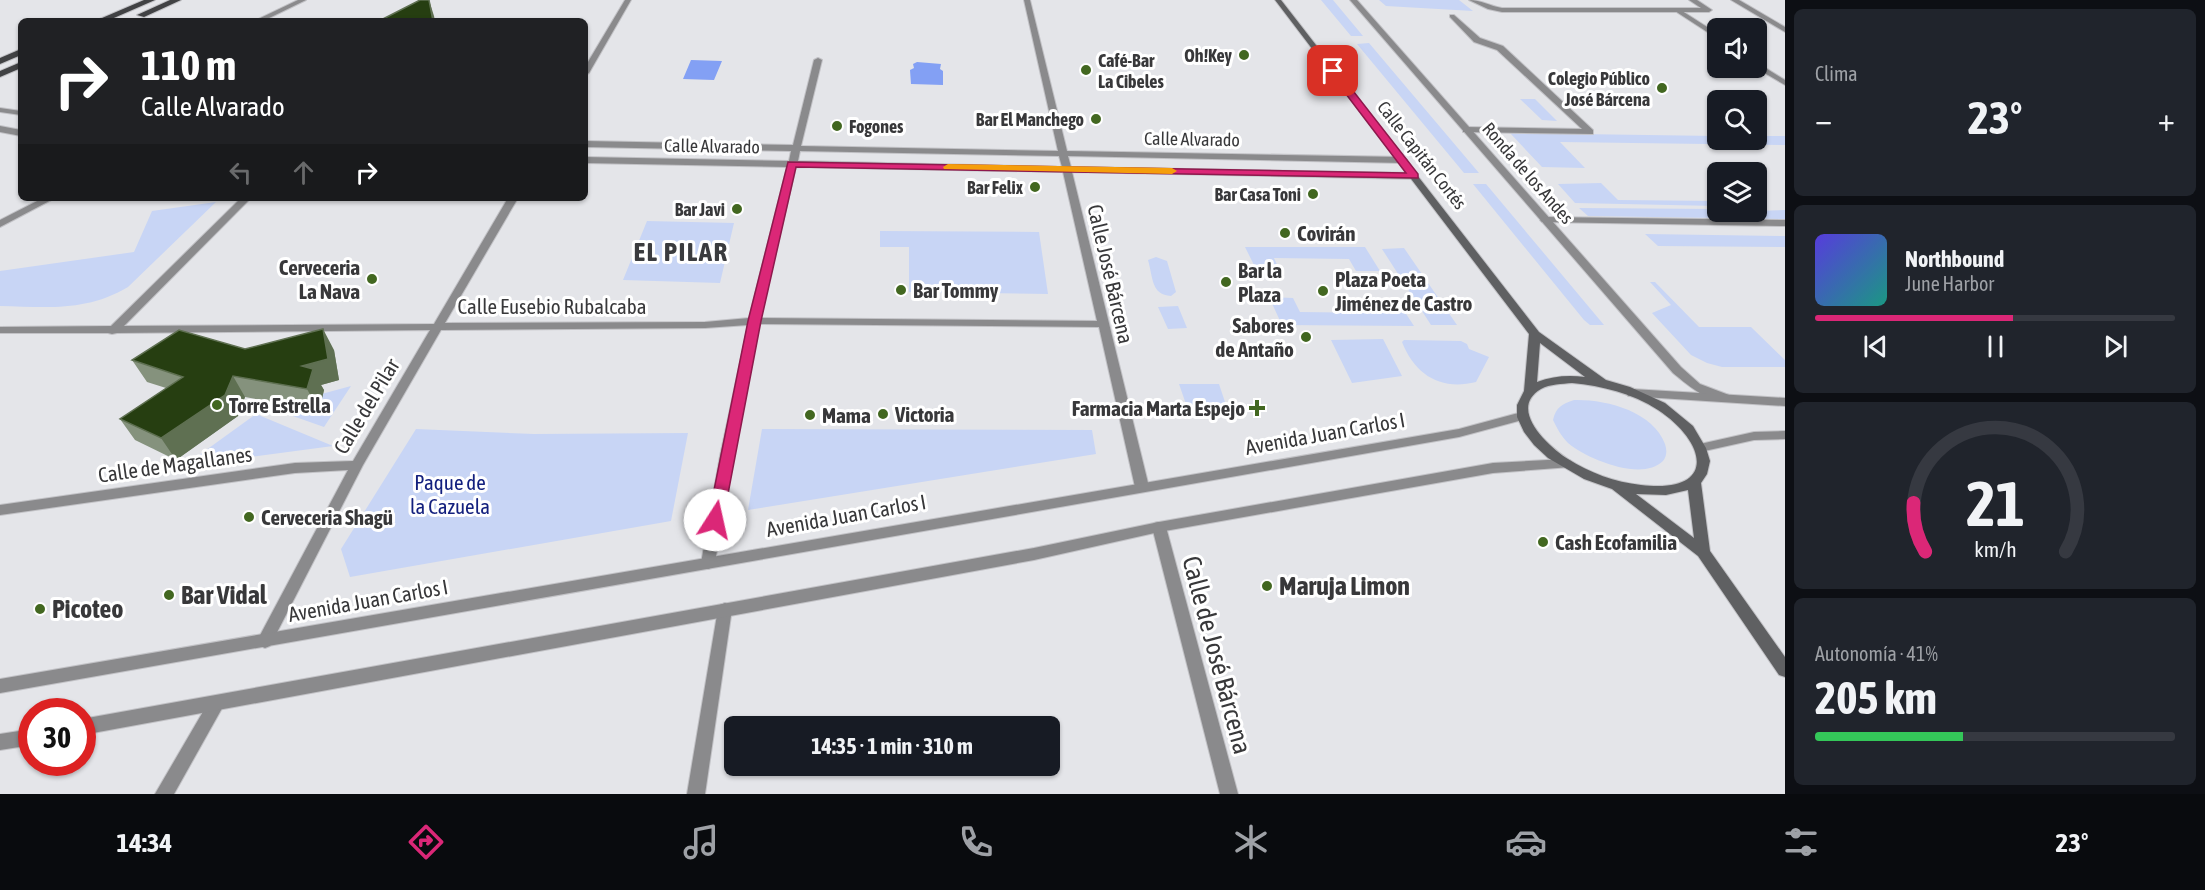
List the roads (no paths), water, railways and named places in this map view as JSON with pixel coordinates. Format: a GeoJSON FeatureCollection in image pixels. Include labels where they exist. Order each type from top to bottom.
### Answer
{"type":"FeatureCollection","features":[{"type":"Feature","properties":{"kind":"main road"},"geometry":{"type":"LineString","coordinates":[[106,18],[151,0]]}},
{"type":"Feature","properties":{"kind":"main road"},"geometry":{"type":"LineString","coordinates":[[134,18],[177,0]]}},
{"type":"Feature","properties":{"kind":"main road","name":"Calle Capitán Cortés"},"geometry":{"type":"LineString","coordinates":[[1278,0],[1535,334],[1602,383]]}},
{"type":"Feature","properties":{"kind":"main road"},"geometry":{"type":"LineString","coordinates":[[0,61],[18,53]]}},
{"type":"Feature","properties":{"kind":"main road"},"geometry":{"type":"LineString","coordinates":[[0,74],[18,66]]}},
{"type":"Feature","properties":{"kind":"main road"},"geometry":{"type":"LineString","coordinates":[[1535,334],[1530,390],[1522,404],[1522,416],[1536,440],[1566,464],[1612,484],[1637,490],[1660,491],[1679,488],[1694,482],[1704,463],[1700,448]]}},
{"type":"Feature","properties":{"kind":"main road","name":"Calle Capitán Cortés"},"geometry":{"type":"LineString","coordinates":[[1530,390],[1555,380],[1582,380],[1602,383],[1632,393],[1675,418],[1691,433],[1700,448]]}},
{"type":"Feature","properties":{"kind":"main road"},"geometry":{"type":"LineString","coordinates":[[1694,482],[1703,552]]}},
{"type":"Feature","properties":{"kind":"main road"},"geometry":{"type":"LineString","coordinates":[[1612,484],[1703,552],[1785,670]]}},
{"type":"Feature","properties":{"kind":"street"},"geometry":{"type":"LineString","coordinates":[[264,18],[303,0]]}},
{"type":"Feature","properties":{"kind":"street"},"geometry":{"type":"LineString","coordinates":[[588,68],[628,0]]}},
{"type":"Feature","properties":{"kind":"street","name":"Calle José Bárcena"},"geometry":{"type":"LineString","coordinates":[[1028,0],[1142,487]]}},
{"type":"Feature","properties":{"kind":"street","name":"Ronda de los Andes"},"geometry":{"type":"LineString","coordinates":[[1353,0],[1677,370],[1696,387],[1729,399]]}},
{"type":"Feature","properties":{"kind":"street"},"geometry":{"type":"LineString","coordinates":[[1472,0],[1490,8],[1502,10],[1709,10],[1692,0]]}},
{"type":"Feature","properties":{"kind":"street"},"geometry":{"type":"LineString","coordinates":[[1734,0],[1785,30]]}},
{"type":"Feature","properties":{"kind":"street"},"geometry":{"type":"LineString","coordinates":[[1677,10],[1707,30]]}},
{"type":"Feature","properties":{"kind":"street"},"geometry":{"type":"LineString","coordinates":[[1452,16],[1477,40],[1500,48],[1590,132],[1466,130]]}},
{"type":"Feature","properties":{"kind":"street"},"geometry":{"type":"LineString","coordinates":[[708,563],[726,456],[754,321],[791,164],[819,60]]}},
{"type":"Feature","properties":{"kind":"street"},"geometry":{"type":"LineString","coordinates":[[1767,71],[1785,83]]}},
{"type":"Feature","properties":{"kind":"street"},"geometry":{"type":"LineString","coordinates":[[0,110],[18,113]]}},
{"type":"Feature","properties":{"kind":"street"},"geometry":{"type":"LineString","coordinates":[[0,129],[18,132]]}},
{"type":"Feature","properties":{"kind":"street","name":"Calle Alvarado"},"geometry":{"type":"LineString","coordinates":[[588,144],[1403,160]]}},
{"type":"Feature","properties":{"kind":"street","name":"Calle Alvarado"},"geometry":{"type":"LineString","coordinates":[[588,160],[1414,176]]}},
{"type":"Feature","properties":{"kind":"street"},"geometry":{"type":"LineString","coordinates":[[0,224],[44,201]]}},
{"type":"Feature","properties":{"kind":"street"},"geometry":{"type":"LineString","coordinates":[[112,331],[243,201]]}},
{"type":"Feature","properties":{"kind":"street","name":"Calle del Pilar"},"geometry":{"type":"LineString","coordinates":[[265,641],[357,465],[511,201]]}},
{"type":"Feature","properties":{"kind":"street"},"geometry":{"type":"LineString","coordinates":[[1545,220],[1785,223]]}},
{"type":"Feature","properties":{"kind":"street","name":"Calle Eusebio Rubalcaba"},"geometry":{"type":"LineString","coordinates":[[0,330],[705,325],[754,321],[1105,324]]}},
{"type":"Feature","properties":{"kind":"street"},"geometry":{"type":"LineString","coordinates":[[1671,396],[1680,385],[1677,370]]}},
{"type":"Feature","properties":{"kind":"street"},"geometry":{"type":"LineString","coordinates":[[1632,393],[1785,402]]}},
{"type":"Feature","properties":{"kind":"street","name":"Avenida Juan Carlos I"},"geometry":{"type":"LineString","coordinates":[[0,686],[1459,433],[1522,416]]}},
{"type":"Feature","properties":{"kind":"street"},"geometry":{"type":"LineString","coordinates":[[1700,448],[1754,436],[1785,435]]}},
{"type":"Feature","properties":{"kind":"street"},"geometry":{"type":"LineString","coordinates":[[96,725],[1034,554],[1159,527],[1493,468],[1566,464]]}},
{"type":"Feature","properties":{"kind":"street","name":"Calle de Magallanes"},"geometry":{"type":"LineString","coordinates":[[0,510],[295,468],[357,465]]}},
{"type":"Feature","properties":{"kind":"street","name":"Calle de José Bárcena"},"geometry":{"type":"LineString","coordinates":[[1159,527],[1229,794]]}},
{"type":"Feature","properties":{"kind":"street"},"geometry":{"type":"LineString","coordinates":[[696,794],[725,609]]}},
{"type":"Feature","properties":{"kind":"street"},"geometry":{"type":"LineString","coordinates":[[164,794],[217,703]]}},
{"type":"Feature","properties":{"kind":"street"},"geometry":{"type":"LineString","coordinates":[[0,742],[18,739]]}},
{"type":"Feature","properties":{"kind":"water"},"geometry":{"type":"Polygon","coordinates":[[[691,60],[722,61],[714,80],[683,79],[691,60]]]}},
{"type":"Feature","properties":{"kind":"water"},"geometry":{"type":"Polygon","coordinates":[[[917,62],[941,64],[943,85],[911,84],[910,70],[917,62]]]}},
{"type":"Feature","properties":{"kind":"place","name":"Oh!Key"},"geometry":{"type":"Point","coordinates":[1244,55]}},
{"type":"Feature","properties":{"kind":"place","name":"Café-Bar La Cibeles"},"geometry":{"type":"Point","coordinates":[1086,70]}},
{"type":"Feature","properties":{"kind":"place","name":"Colegio Público José Bárcena"},"geometry":{"type":"Point","coordinates":[1662,88]}},
{"type":"Feature","properties":{"kind":"place","name":"Bar El Manchego"},"geometry":{"type":"Point","coordinates":[1096,119]}},
{"type":"Feature","properties":{"kind":"place","name":"Fogones"},"geometry":{"type":"Point","coordinates":[837,126]}},
{"type":"Feature","properties":{"kind":"place","name":"Bar Felix"},"geometry":{"type":"Point","coordinates":[1035,187]}},
{"type":"Feature","properties":{"kind":"place","name":"Bar Casa Toni"},"geometry":{"type":"Point","coordinates":[1313,194]}},
{"type":"Feature","properties":{"kind":"place","name":"Bar Javi"},"geometry":{"type":"Point","coordinates":[737,209]}},
{"type":"Feature","properties":{"kind":"place","name":"Covirán"},"geometry":{"type":"Point","coordinates":[1285,233]}},
{"type":"Feature","properties":{"kind":"place","name":"Cerveceria La Nava"},"geometry":{"type":"Point","coordinates":[372,279]}},
{"type":"Feature","properties":{"kind":"place","name":"Bar la Plaza"},"geometry":{"type":"Point","coordinates":[1226,282]}},
{"type":"Feature","properties":{"kind":"place","name":"Bar Tommy"},"geometry":{"type":"Point","coordinates":[901,290]}},
{"type":"Feature","properties":{"kind":"place","name":"Plaza Poeta Jiménez de Castro"},"geometry":{"type":"Point","coordinates":[1323,291]}},
{"type":"Feature","properties":{"kind":"place","name":"Sabores de Antaño"},"geometry":{"type":"Point","coordinates":[1306,337]}},
{"type":"Feature","properties":{"kind":"place","name":"Torre Estrella"},"geometry":{"type":"Point","coordinates":[217,405]}},
{"type":"Feature","properties":{"kind":"place","name":"Farmacia Marta Espejo"},"geometry":{"type":"Point","coordinates":[1257,408]}},
{"type":"Feature","properties":{"kind":"place","name":"Victoria"},"geometry":{"type":"Point","coordinates":[883,414]}},
{"type":"Feature","properties":{"kind":"place","name":"Mama"},"geometry":{"type":"Point","coordinates":[810,415]}},
{"type":"Feature","properties":{"kind":"place","name":"Cerveceria Shagü"},"geometry":{"type":"Point","coordinates":[249,517]}},
{"type":"Feature","properties":{"kind":"place","name":"Cash Ecofamilia"},"geometry":{"type":"Point","coordinates":[1543,542]}},
{"type":"Feature","properties":{"kind":"place","name":"Maruja Limon"},"geometry":{"type":"Point","coordinates":[1267,586]}},
{"type":"Feature","properties":{"kind":"place","name":"Bar Vidal"},"geometry":{"type":"Point","coordinates":[169,595]}},
{"type":"Feature","properties":{"kind":"place","name":"Picoteo"},"geometry":{"type":"Point","coordinates":[40,609]}},
{"type":"Feature","properties":{"kind":"district","name":"EL PILAR"},"geometry":{"type":"Point","coordinates":[681,251]}},
{"type":"Feature","properties":{"kind":"park label","name":"Paque de la Cazuela"},"geometry":{"type":"Point","coordinates":[450,494]}}]}
